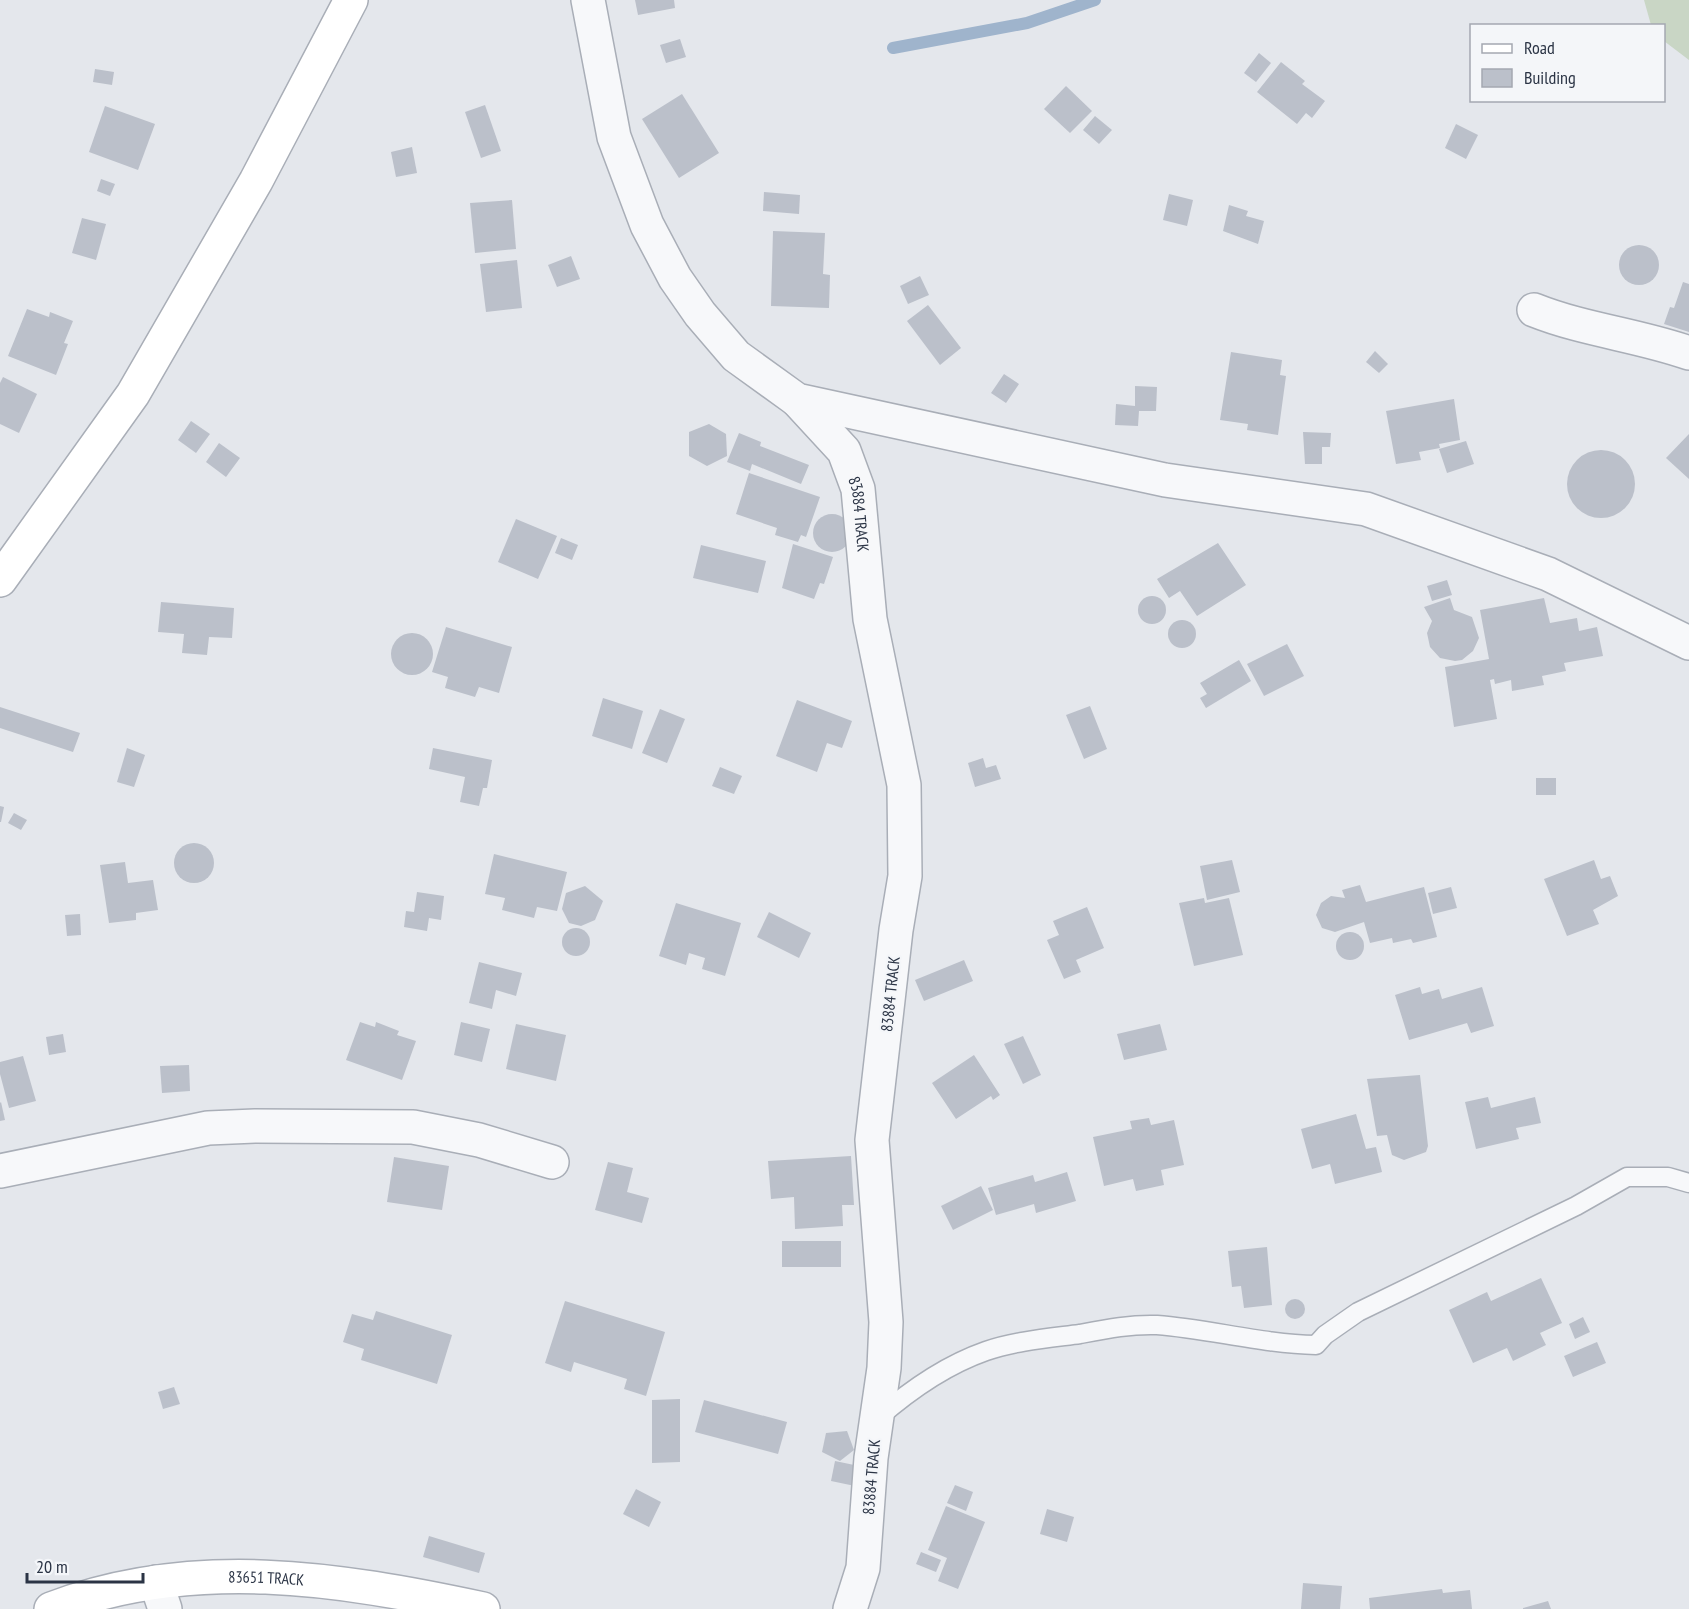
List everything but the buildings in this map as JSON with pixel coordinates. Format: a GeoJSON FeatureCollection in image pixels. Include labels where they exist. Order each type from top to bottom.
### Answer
{"type":"FeatureCollection","features":[{"type":"Feature","properties":{"kind":"street"},"geometry":{"type":"LineString","coordinates":[[0,580],[133,394],[256,181],[351,0]]}},
{"type":"Feature","properties":{"kind":"street"},"geometry":{"type":"LineString","coordinates":[[588,0],[614,137],[647,225],[675,278],[700,314],[736,356],[797,400],[1165,480],[1366,509],[1548,574],[1689,643]]}},
{"type":"Feature","properties":{"kind":"street"},"geometry":{"type":"LineString","coordinates":[[1534,310],[1557,319],[1647,338],[1689,352]]}},
{"type":"Feature","properties":{"kind":"street","name":"83884 TRACK"},"geometry":{"type":"LineString","coordinates":[[797,400],[844,451],[858,489],[871,627],[880,672],[890,705],[904,785],[905,876],[872,1140],[886,1322],[884,1368],[871,1458],[863,1568],[849,1609]]}},
{"type":"Feature","properties":{"kind":"street"},"geometry":{"type":"LineString","coordinates":[[0,1171],[208,1128],[255,1126],[412,1127],[479,1140],[552,1162]]}},
{"type":"Feature","properties":{"kind":"street","name":"83651 TRACK"},"geometry":{"type":"LineString","coordinates":[[51,1609],[141,1583],[161,1596],[203,1576],[243,1574],[428,1597],[483,1609]]}},
{"type":"Feature","properties":{"kind":"lane"},"geometry":{"type":"LineString","coordinates":[[877,1419],[921,1385],[960,1362],[988,1350],[1060,1337],[1132,1325],[1158,1325],[1284,1344],[1316,1345],[1324,1335],[1358,1312],[1576,1206],[1627,1176],[1668,1177],[1689,1183]]}},
{"type":"Feature","properties":{"kind":"green space"},"geometry":{"type":"Polygon","coordinates":[[[1644,0],[1689,0],[1689,60],[1665,42],[1665,24],[1651,24],[1644,0]]]}},
{"type":"Feature","properties":{"kind":"waterway"},"geometry":{"type":"LineString","coordinates":[[893,48],[1027,23],[1095,0]]}}]}
